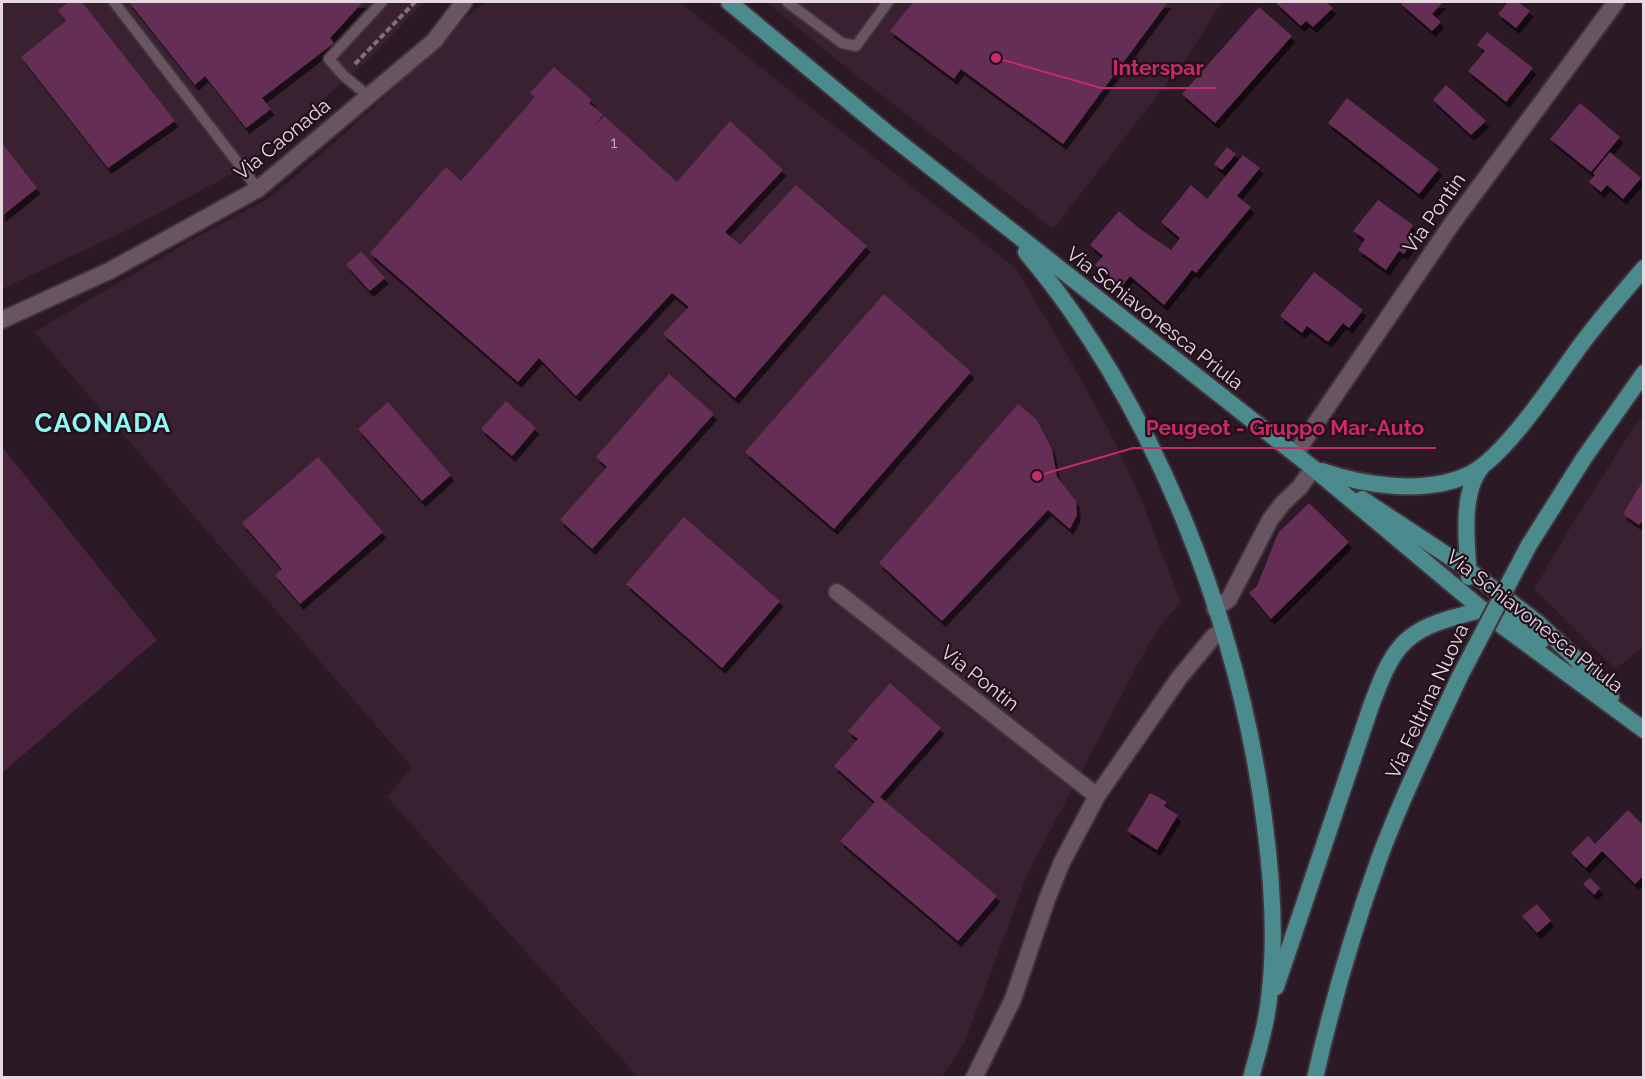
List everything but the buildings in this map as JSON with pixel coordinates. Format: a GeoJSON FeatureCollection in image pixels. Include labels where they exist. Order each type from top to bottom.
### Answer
{"type":"FeatureCollection","features":[{"type":"Feature","properties":{"kind":"main road","name":"Via Schiavonesca Priula"},"geometry":{"type":"LineString","coordinates":[[729,2],[886,132],[1313,468],[1483,611],[1642,729]]}},
{"type":"Feature","properties":{"kind":"main road"},"geometry":{"type":"LineString","coordinates":[[999,222],[1036,264],[1070,310],[1125,398],[1159,464],[1199,556],[1237,680],[1264,820],[1273,918],[1268,1007]]}},
{"type":"Feature","properties":{"kind":"main road"},"geometry":{"type":"LineString","coordinates":[[1483,611],[1473,593],[1469,570],[1467,527],[1473,480],[1483,465],[1525,421],[1582,344],[1644,268]]}},
{"type":"Feature","properties":{"kind":"main road","name":"Via Feltrina Nuova"},"geometry":{"type":"LineString","coordinates":[[1315,1077],[1349,946],[1380,857],[1416,771],[1460,676],[1529,545],[1584,458],[1644,373]]}},
{"type":"Feature","properties":{"kind":"main road"},"geometry":{"type":"LineString","coordinates":[[1313,468],[1359,482],[1397,487],[1450,480],[1470,474],[1483,465]]}},
{"type":"Feature","properties":{"kind":"main road"},"geometry":{"type":"LineString","coordinates":[[1313,468],[1398,521],[1469,570],[1556,639],[1642,729]]}},
{"type":"Feature","properties":{"kind":"main road"},"geometry":{"type":"LineString","coordinates":[[1251,1077],[1268,1007],[1287,958],[1371,706],[1389,661],[1403,642],[1416,633],[1448,618],[1483,611],[1506,614],[1571,664],[1624,710]]}},
{"type":"Feature","properties":{"kind":"street","name":"Via Caonada"},"geometry":{"type":"LineString","coordinates":[[2,320],[109,271],[258,189],[434,41],[464,2]]}},
{"type":"Feature","properties":{"kind":"street","name":"Via Pontin"},"geometry":{"type":"LineString","coordinates":[[1295,454],[1451,225],[1616,2]]}},
{"type":"Feature","properties":{"kind":"street"},"geometry":{"type":"LineString","coordinates":[[1215,609],[1229,599],[1270,520],[1283,503],[1300,487],[1313,468]]}},
{"type":"Feature","properties":{"kind":"street","name":"Via Pontin"},"geometry":{"type":"LineString","coordinates":[[837,592],[1097,796]]}},
{"type":"Feature","properties":{"kind":"street"},"geometry":{"type":"LineString","coordinates":[[974,1077],[1013,999],[1062,862],[1097,796],[1179,678],[1213,638],[1222,631]]}},
{"type":"Feature","properties":{"kind":"lane"},"geometry":{"type":"LineString","coordinates":[[114,2],[258,189]]}},
{"type":"Feature","properties":{"kind":"lane"},"geometry":{"type":"LineString","coordinates":[[368,96],[328,59],[382,2]]}},
{"type":"Feature","properties":{"kind":"lane"},"geometry":{"type":"LineString","coordinates":[[787,2],[842,43],[856,46],[888,2]]}},
{"type":"Feature","properties":{"kind":"path"},"geometry":{"type":"LineString","coordinates":[[343,75],[415,2]]}},
{"type":"Feature","properties":{"kind":"shaded area"},"geometry":{"type":"Polygon","coordinates":[[[2,2],[424,2],[370,58],[245,167],[125,231],[2,289],[2,2]]]}},
{"type":"Feature","properties":{"kind":"shaded area"},"geometry":{"type":"Polygon","coordinates":[[[486,2],[680,2],[1016,268],[1113,438],[1141,499],[1181,603],[1165,620],[1147,647],[1028,873],[965,1041],[942,1077],[638,1077],[387,797],[412,767],[34,332],[202,234],[268,199],[340,138],[397,86],[455,26],[486,2]]]}},
{"type":"Feature","properties":{"kind":"shaded area"},"geometry":{"type":"Polygon","coordinates":[[[766,2],[1222,2],[1186,59],[1053,229],[766,2]]]}},
{"type":"Feature","properties":{"kind":"shaded area"},"geometry":{"type":"Polygon","coordinates":[[[1643,416],[1643,647],[1616,669],[1534,589],[1570,528],[1643,416]]]}},
{"type":"Feature","properties":{"kind":"shaded area"},"geometry":{"type":"Polygon","coordinates":[[[2,447],[157,640],[2,773],[2,447]]]}},
{"type":"Feature","properties":{"kind":"place","name":"Interspar"},"geometry":{"type":"Point","coordinates":[996,58]}},
{"type":"Feature","properties":{"kind":"place","name":"Peugeot - Gruppo Mar-Auto"},"geometry":{"type":"Point","coordinates":[1037,476]}},
{"type":"Feature","properties":{"kind":"district","name":"CAONADA"},"geometry":{"type":"Point","coordinates":[103,423]}}]}
